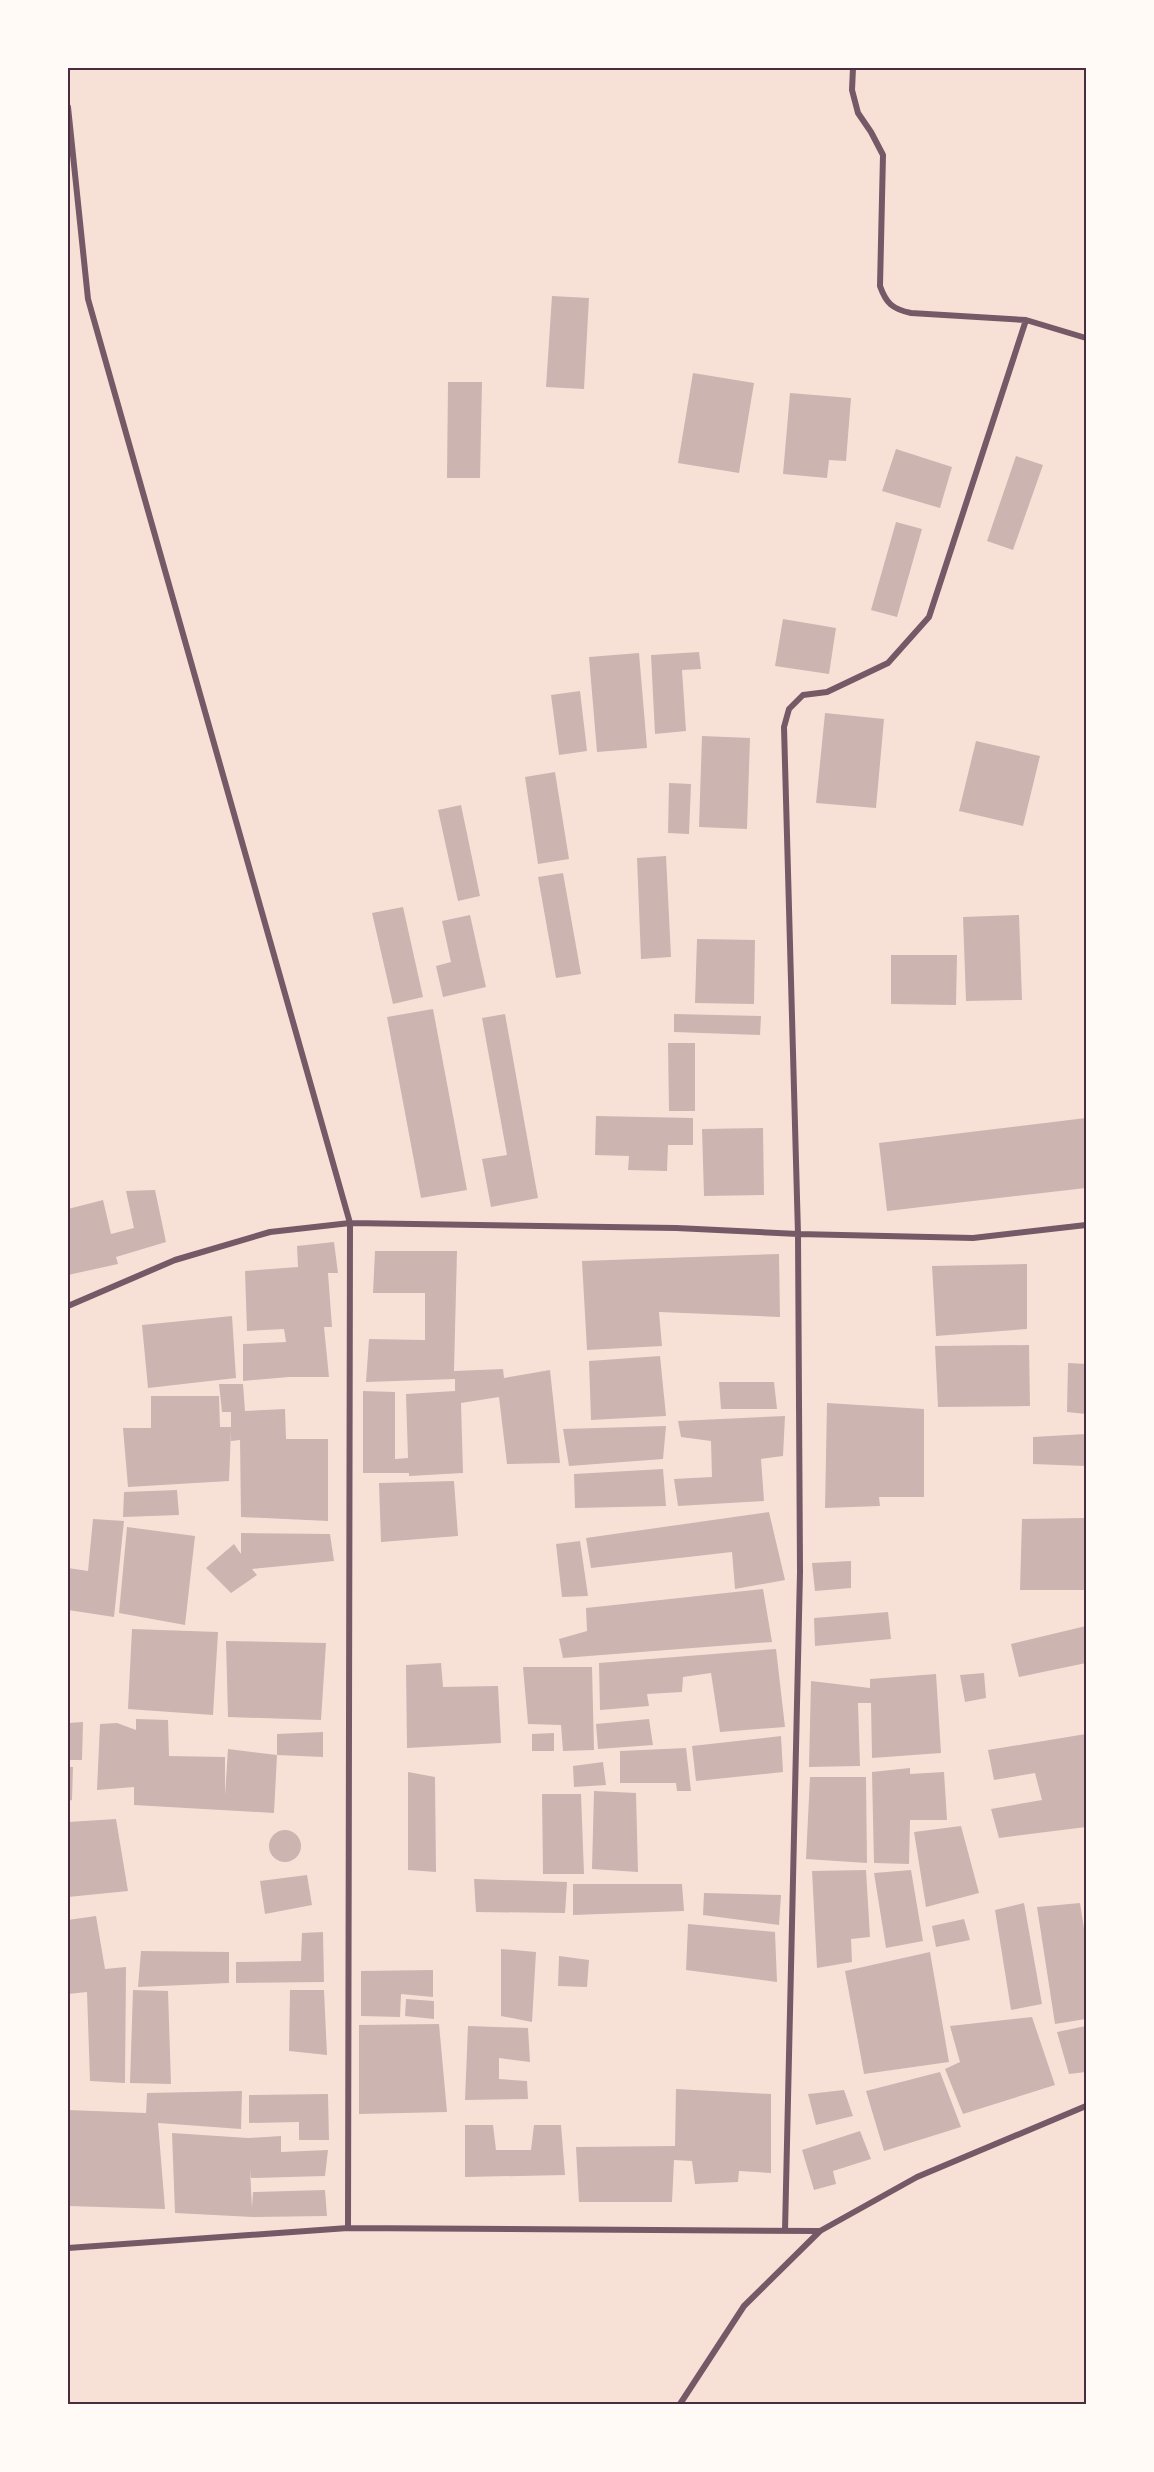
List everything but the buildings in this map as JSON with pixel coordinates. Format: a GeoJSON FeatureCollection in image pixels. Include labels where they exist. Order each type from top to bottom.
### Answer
{"type":"FeatureCollection","features":[{"type":"Feature","properties":{"kind":"street"},"geometry":{"type":"LineString","coordinates":[[853,68],[852,90],[858,113],[883,155],[880,286],[886,302],[897,310],[911,313],[1026,320],[1086,338]]}},
{"type":"Feature","properties":{"kind":"street"},"geometry":{"type":"LineString","coordinates":[[68,107],[88,299],[350,1223],[348,2228]]}},
{"type":"Feature","properties":{"kind":"street"},"geometry":{"type":"LineString","coordinates":[[785,2230],[800,1572],[798,1234],[784,727],[789,709],[803,696],[827,692],[888,663],[929,617],[1026,320]]}},
{"type":"Feature","properties":{"kind":"street"},"geometry":{"type":"LineString","coordinates":[[68,1305],[175,1260],[270,1232],[350,1223],[676,1228],[798,1234],[973,1238],[1086,1225]]}},
{"type":"Feature","properties":{"kind":"street"},"geometry":{"type":"LineString","coordinates":[[680,2404],[744,2306],[820,2231],[917,2177],[1086,2106]]}},
{"type":"Feature","properties":{"kind":"street"},"geometry":{"type":"LineString","coordinates":[[68,2248],[348,2228],[820,2231]]}}]}
